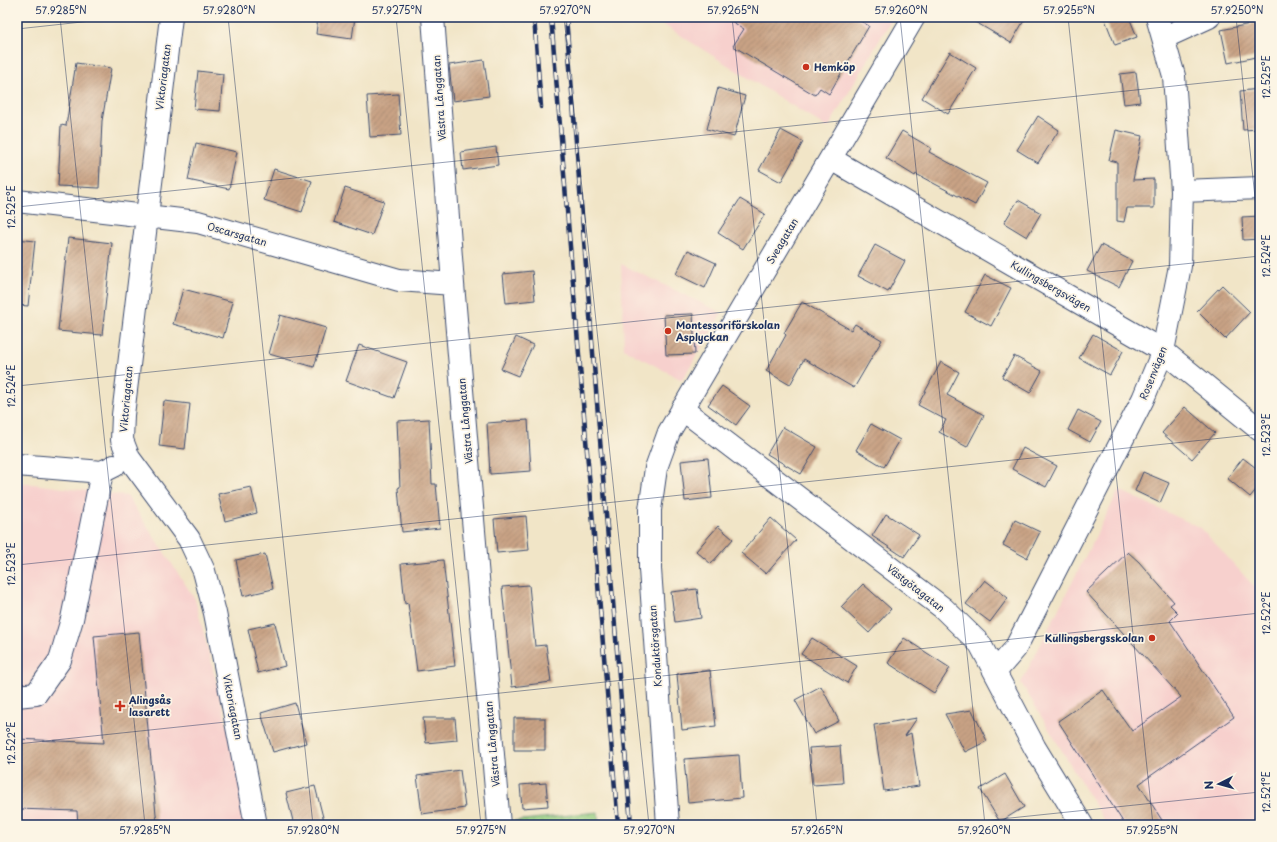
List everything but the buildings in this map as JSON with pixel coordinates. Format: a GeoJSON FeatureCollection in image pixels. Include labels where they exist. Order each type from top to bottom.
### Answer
{"type":"FeatureCollection","features":[{"type":"Feature","properties":{"kind":"street","name":"Viktoriagatan"},"geometry":{"type":"LineString","coordinates":[[171,17],[145,217],[123,415],[122,440],[129,458],[189,539],[204,571],[215,613],[256,825]]}},
{"type":"Feature","properties":{"kind":"street","name":"Västra Långgatan"},"geometry":{"type":"LineString","coordinates":[[433,17],[453,284],[499,825]]}},
{"type":"Feature","properties":{"kind":"street","name":"Sveagatan"},"geometry":{"type":"LineString","coordinates":[[656,468],[669,432],[682,409],[914,17]]}},
{"type":"Feature","properties":{"kind":"street","name":"Rosenvägen"},"geometry":{"type":"LineString","coordinates":[[996,671],[1015,649],[1143,399],[1163,351],[1180,266],[1182,191],[1174,76],[1157,17]]}},
{"type":"Feature","properties":{"kind":"street"},"geometry":{"type":"LineString","coordinates":[[1163,38],[1209,17]]}},
{"type":"Feature","properties":{"kind":"street","name":"Kullingsbergsvägen"},"geometry":{"type":"LineString","coordinates":[[831,158],[1163,351],[1260,430]]}},
{"type":"Feature","properties":{"kind":"street"},"geometry":{"type":"LineString","coordinates":[[1182,191],[1260,188]]}},
{"type":"Feature","properties":{"kind":"street","name":"Oscarsgatan"},"geometry":{"type":"LineString","coordinates":[[17,201],[198,222],[399,280],[453,284]]}},
{"type":"Feature","properties":{"kind":"street","name":"Västgötagatan"},"geometry":{"type":"LineString","coordinates":[[682,409],[943,608],[980,644],[996,671],[1035,748],[1082,825]]}},
{"type":"Feature","properties":{"kind":"street"},"geometry":{"type":"LineString","coordinates":[[17,465],[102,472],[129,458]]}},
{"type":"Feature","properties":{"kind":"street","name":"Konduktörsgatan"},"geometry":{"type":"LineString","coordinates":[[656,468],[650,510],[650,569],[668,825]]}},
{"type":"Feature","properties":{"kind":"street"},"geometry":{"type":"LineString","coordinates":[[17,696],[36,694],[60,660],[72,619],[102,472]]}},
{"type":"Feature","properties":{"kind":"shaded area"},"geometry":{"type":"Polygon","coordinates":[[[651,17],[893,17],[828,128],[651,17]]]}},
{"type":"Feature","properties":{"kind":"shaded area","name":"Montessoriförskolan Asplyckan"},"geometry":{"type":"Polygon","coordinates":[[[621,264],[722,313],[682,380],[624,349],[621,264]]]}},
{"type":"Feature","properties":{"kind":"shaded area","name":"Alingsås lasarett"},"geometry":{"type":"Polygon","coordinates":[[[17,482],[127,496],[195,599],[253,825],[17,825],[17,482]]]}},
{"type":"Feature","properties":{"kind":"shaded area","name":"Kullingsbergsskolan"},"geometry":{"type":"Polygon","coordinates":[[[1119,490],[1201,528],[1260,593],[1260,816],[1255,825],[1107,825],[1021,683],[1119,490]]]}},
{"type":"Feature","properties":{"kind":"green space"},"geometry":{"type":"Polygon","coordinates":[[[598,812],[599,825],[513,825],[513,821],[598,812]]]}},
{"type":"Feature","properties":{"kind":"railway"},"geometry":{"type":"LineString","coordinates":[[534,17],[541,107]]}},
{"type":"Feature","properties":{"kind":"railway"},"geometry":{"type":"LineString","coordinates":[[551,17],[618,825]]}},
{"type":"Feature","properties":{"kind":"railway"},"geometry":{"type":"LineString","coordinates":[[566,17],[631,825]]}},
{"type":"Feature","properties":{"kind":"place","name":"Hemköp"},"geometry":{"type":"Point","coordinates":[806,67]}},
{"type":"Feature","properties":{"kind":"place","name":"Montessoriförskolan Asplyckan"},"geometry":{"type":"Point","coordinates":[668,331]}},
{"type":"Feature","properties":{"kind":"place","name":"Kullingsbergsskolan"},"geometry":{"type":"Point","coordinates":[1152,638]}},
{"type":"Feature","properties":{"kind":"place","name":"Alingsås lasarett"},"geometry":{"type":"Point","coordinates":[120,706]}}]}
